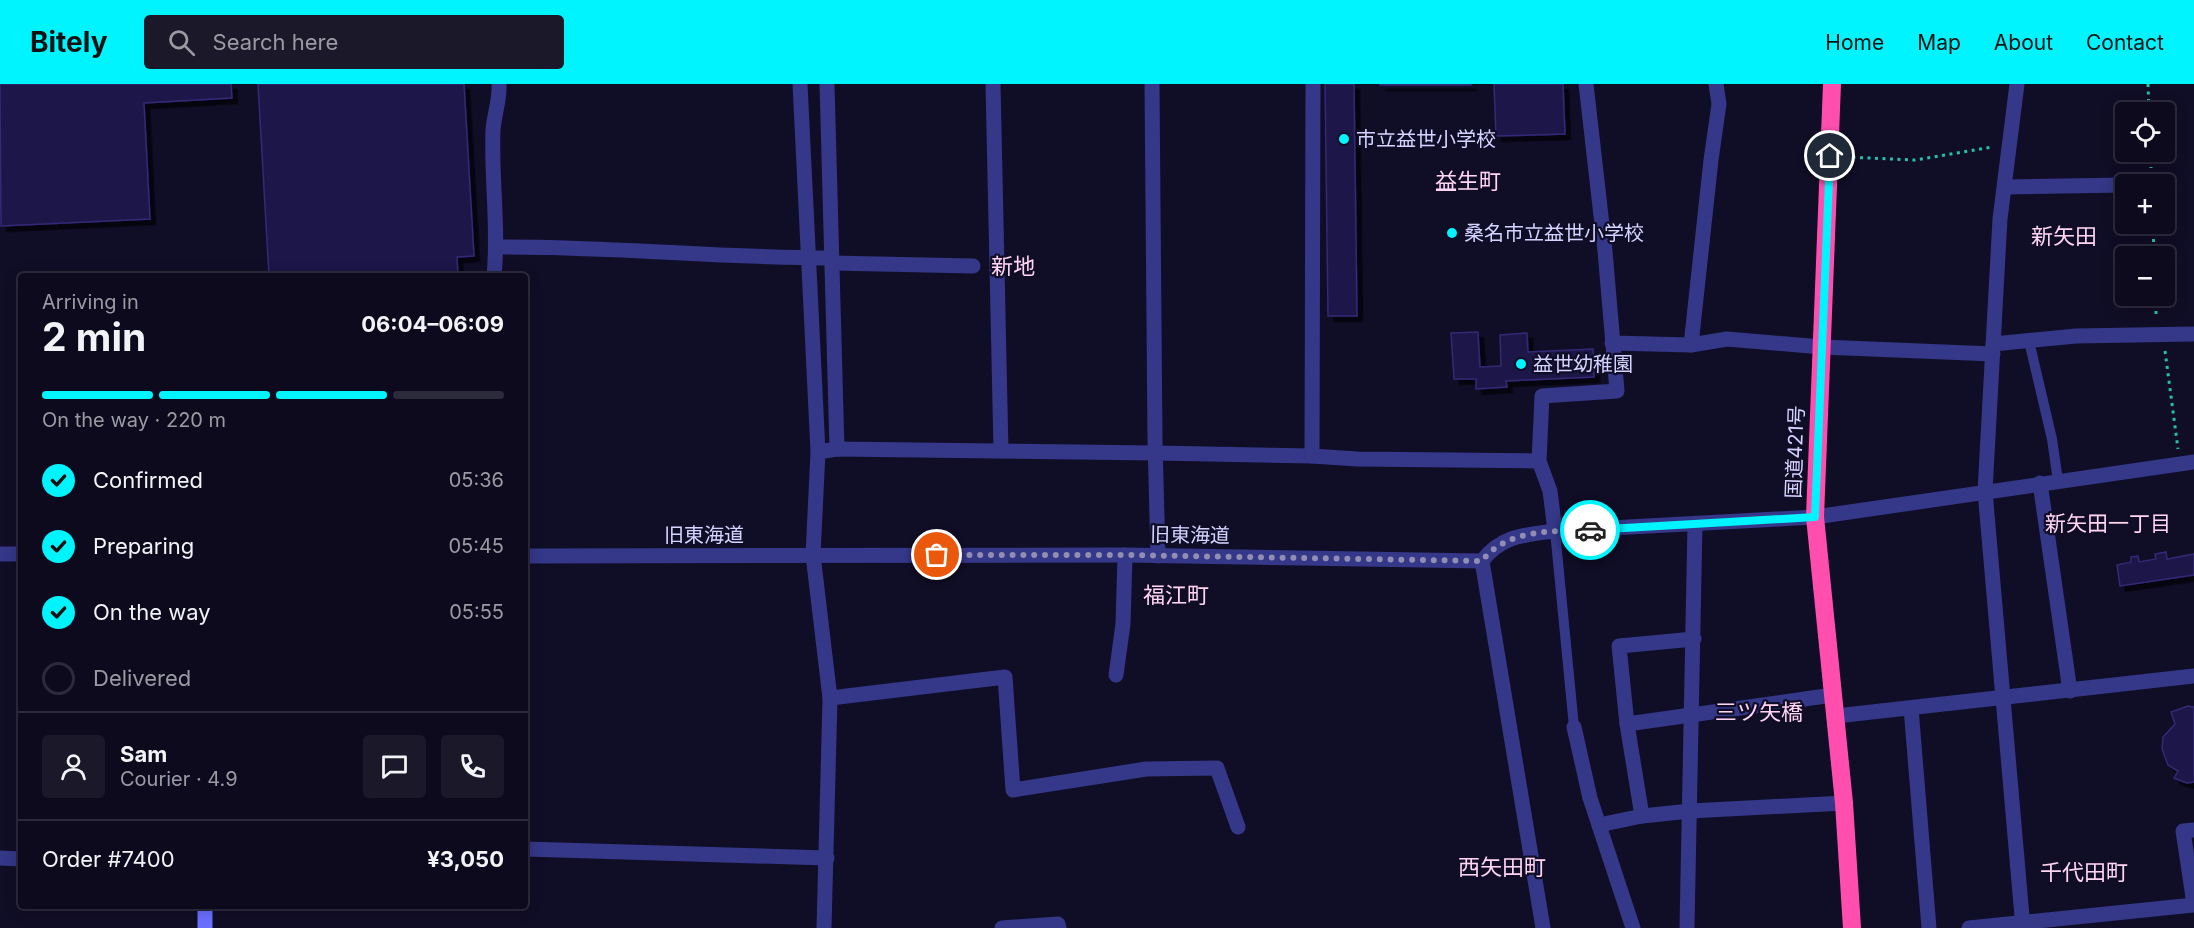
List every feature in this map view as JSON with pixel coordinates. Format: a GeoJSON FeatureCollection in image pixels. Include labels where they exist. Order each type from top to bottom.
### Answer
{"type":"FeatureCollection","features":[{"type":"Feature","properties":{"kind":"highway","name":"国道421号"},"geometry":{"type":"LineString","coordinates":[[1832,84],[1815,517],[1844,803],[1852,928]]}},
{"type":"Feature","properties":{"kind":"street"},"geometry":{"type":"LineString","coordinates":[[494,273],[497,247],[493,129],[498,109],[500,84]]}},
{"type":"Feature","properties":{"kind":"street"},"geometry":{"type":"LineString","coordinates":[[800,84],[818,452],[813,555],[830,698],[824,928]]}},
{"type":"Feature","properties":{"kind":"street"},"geometry":{"type":"LineString","coordinates":[[826,84],[837,449]]}},
{"type":"Feature","properties":{"kind":"street"},"geometry":{"type":"LineString","coordinates":[[993,84],[1001,451]]}},
{"type":"Feature","properties":{"kind":"street"},"geometry":{"type":"LineString","coordinates":[[1152,84],[1158,556]]}},
{"type":"Feature","properties":{"kind":"street"},"geometry":{"type":"LineString","coordinates":[[1312,456],[1313,84]]}},
{"type":"Feature","properties":{"kind":"street"},"geometry":{"type":"LineString","coordinates":[[1555,531],[1550,491],[1539,461],[1542,396],[1617,391],[1605,251],[1586,84]]}},
{"type":"Feature","properties":{"kind":"street"},"geometry":{"type":"LineString","coordinates":[[1691,345],[1719,104],[1716,84]]}},
{"type":"Feature","properties":{"kind":"street"},"geometry":{"type":"LineString","coordinates":[[2017,84],[2000,219],[1985,491],[2023,925]]}},
{"type":"Feature","properties":{"kind":"street"},"geometry":{"type":"LineString","coordinates":[[2005,187],[2115,185]]}},
{"type":"Feature","properties":{"kind":"street"},"geometry":{"type":"LineString","coordinates":[[497,247],[554,247],[690,255],[973,266]]}},
{"type":"Feature","properties":{"kind":"street"},"geometry":{"type":"LineString","coordinates":[[1612,343],[1691,345],[1727,339],[1822,347],[1993,349],[2029,341],[2076,336],[2194,334]]}},
{"type":"Feature","properties":{"kind":"street"},"geometry":{"type":"LineString","coordinates":[[818,452],[837,449],[1001,451],[1312,456],[1369,460],[1539,461]]}},
{"type":"Feature","properties":{"kind":"street"},"geometry":{"type":"LineString","coordinates":[[1543,928],[1482,561],[1492,548],[1518,535],[1815,517],[2187,463]]}},
{"type":"Feature","properties":{"kind":"street"},"geometry":{"type":"LineString","coordinates":[[2040,483],[2070,691]]}},
{"type":"Feature","properties":{"kind":"street"},"geometry":{"type":"LineString","coordinates":[[1687,928],[1695,524]]}},
{"type":"Feature","properties":{"kind":"street"},"geometry":{"type":"LineString","coordinates":[[0,554],[18,554]]}},
{"type":"Feature","properties":{"kind":"street"},"geometry":{"type":"LineString","coordinates":[[1116,675],[1123,624],[1125,555]]}},
{"type":"Feature","properties":{"kind":"street","name":"旧東海道"},"geometry":{"type":"LineString","coordinates":[[528,556],[1125,555],[1482,561]]}},
{"type":"Feature","properties":{"kind":"street"},"geometry":{"type":"LineString","coordinates":[[1642,816],[1627,723],[1618,646],[1694,639]]}},
{"type":"Feature","properties":{"kind":"street"},"geometry":{"type":"LineString","coordinates":[[1836,716],[2194,676]]}},
{"type":"Feature","properties":{"kind":"street"},"geometry":{"type":"LineString","coordinates":[[830,698],[1005,677],[1013,790],[1146,769],[1217,768],[1238,827]]}},
{"type":"Feature","properties":{"kind":"street"},"geometry":{"type":"LineString","coordinates":[[1627,723],[1833,695]]}},
{"type":"Feature","properties":{"kind":"street"},"geometry":{"type":"LineString","coordinates":[[1911,708],[1929,928]]}},
{"type":"Feature","properties":{"kind":"street"},"geometry":{"type":"LineString","coordinates":[[1574,728],[1577,747],[1599,825],[1633,928]]}},
{"type":"Feature","properties":{"kind":"street"},"geometry":{"type":"LineString","coordinates":[[1599,825],[1642,816],[1690,811],[1844,803]]}},
{"type":"Feature","properties":{"kind":"street"},"geometry":{"type":"LineString","coordinates":[[1969,928],[2103,922],[2194,904],[2183,831],[2194,830]]}},
{"type":"Feature","properties":{"kind":"street"},"geometry":{"type":"LineString","coordinates":[[528,849],[827,858]]}},
{"type":"Feature","properties":{"kind":"street"},"geometry":{"type":"LineString","coordinates":[[0,858],[18,859]]}},
{"type":"Feature","properties":{"kind":"street"},"geometry":{"type":"LineString","coordinates":[[205,909],[205,928]]}},
{"type":"Feature","properties":{"kind":"street"},"geometry":{"type":"LineString","coordinates":[[1002,928],[1058,924],[1059,928]]}},
{"type":"Feature","properties":{"kind":"lane"},"geometry":{"type":"LineString","coordinates":[[2029,341],[2052,439],[2058,481]]}},
{"type":"Feature","properties":{"kind":"lane"},"geometry":{"type":"LineString","coordinates":[[1555,531],[1574,728]]}},
{"type":"Feature","properties":{"kind":"path"},"geometry":{"type":"LineString","coordinates":[[2148,84],[2149,102]]}},
{"type":"Feature","properties":{"kind":"path"},"geometry":{"type":"LineString","coordinates":[[1845,157],[1915,160],[2010,144]]}},
{"type":"Feature","properties":{"kind":"path"},"geometry":{"type":"LineString","coordinates":[[2157,306],[2160,334],[2187,463]]}},
{"type":"Feature","properties":{"kind":"building"},"geometry":{"type":"Polygon","coordinates":[[[0,84],[231,84],[232,98],[144,103],[150,219],[1,226],[0,84]]]}},
{"type":"Feature","properties":{"kind":"building"},"geometry":{"type":"Polygon","coordinates":[[[258,84],[464,84],[474,256],[457,257],[458,273],[269,273],[258,84]]]}},
{"type":"Feature","properties":{"kind":"building"},"geometry":{"type":"Polygon","coordinates":[[[1325,84],[1354,84],[1357,316],[1328,316],[1325,84]]]}},
{"type":"Feature","properties":{"kind":"building"},"geometry":{"type":"Polygon","coordinates":[[[1470,84],[1471,85],[1380,85],[1470,84]]]}},
{"type":"Feature","properties":{"kind":"building"},"geometry":{"type":"Polygon","coordinates":[[[1494,84],[1563,84],[1565,134],[1496,136],[1494,84]]]}},
{"type":"Feature","properties":{"kind":"building"},"geometry":{"type":"Polygon","coordinates":[[[1478,332],[1480,367],[1501,366],[1500,335],[1527,333],[1528,352],[1593,349],[1594,377],[1506,381],[1507,387],[1476,389],[1476,379],[1454,379],[1451,333],[1478,332]]]}},
{"type":"Feature","properties":{"kind":"building"},"geometry":{"type":"Polygon","coordinates":[[[2166,552],[2167,559],[2194,554],[2194,575],[2120,586],[2117,565],[2131,562],[2131,557],[2138,556],[2139,562],[2156,559],[2155,554],[2166,552]]]}},
{"type":"Feature","properties":{"kind":"building"},"geometry":{"type":"Polygon","coordinates":[[[2188,706],[2194,707],[2194,782],[2187,783],[2174,778],[2178,771],[2168,765],[2162,749],[2163,737],[2175,724],[2171,712],[2188,706]]]}},
{"type":"Feature","properties":{"kind":"way so far"},"geometry":{"type":"LineString","coordinates":[[937,555],[1125,555],[1482,561],[1492,548],[1518,535],[1590,530]]}},
{"type":"Feature","properties":{"kind":"place","name":"市立益世小学校"},"geometry":{"type":"Point","coordinates":[1344,139]}},
{"type":"Feature","properties":{"kind":"place","name":"桑名市立益世小学校"},"geometry":{"type":"Point","coordinates":[1452,233]}},
{"type":"Feature","properties":{"kind":"place","name":"益世幼稚園"},"geometry":{"type":"Point","coordinates":[1521,364]}},
{"type":"Feature","properties":{"kind":"district","name":"益生町"},"geometry":{"type":"Point","coordinates":[1468,181]}},
{"type":"Feature","properties":{"kind":"district","name":"新矢田"},"geometry":{"type":"Point","coordinates":[2064,236]}},
{"type":"Feature","properties":{"kind":"district","name":"新地"},"geometry":{"type":"Point","coordinates":[1013,266]}},
{"type":"Feature","properties":{"kind":"district","name":"新矢田一丁目"},"geometry":{"type":"Point","coordinates":[2108,524]}},
{"type":"Feature","properties":{"kind":"district","name":"福江町"},"geometry":{"type":"Point","coordinates":[1176,595]}},
{"type":"Feature","properties":{"kind":"district","name":"三ツ矢橋"},"geometry":{"type":"Point","coordinates":[1759,712]}},
{"type":"Feature","properties":{"kind":"district","name":"西矢田町"},"geometry":{"type":"Point","coordinates":[1502,867]}},
{"type":"Feature","properties":{"kind":"district","name":"千代田町"},"geometry":{"type":"Point","coordinates":[2084,872]}},
{"type":"Feature","properties":{"kind":"route"},"geometry":{"type":"LineString","coordinates":[[1590,530],[1815,517],[1830,156]]}}]}
